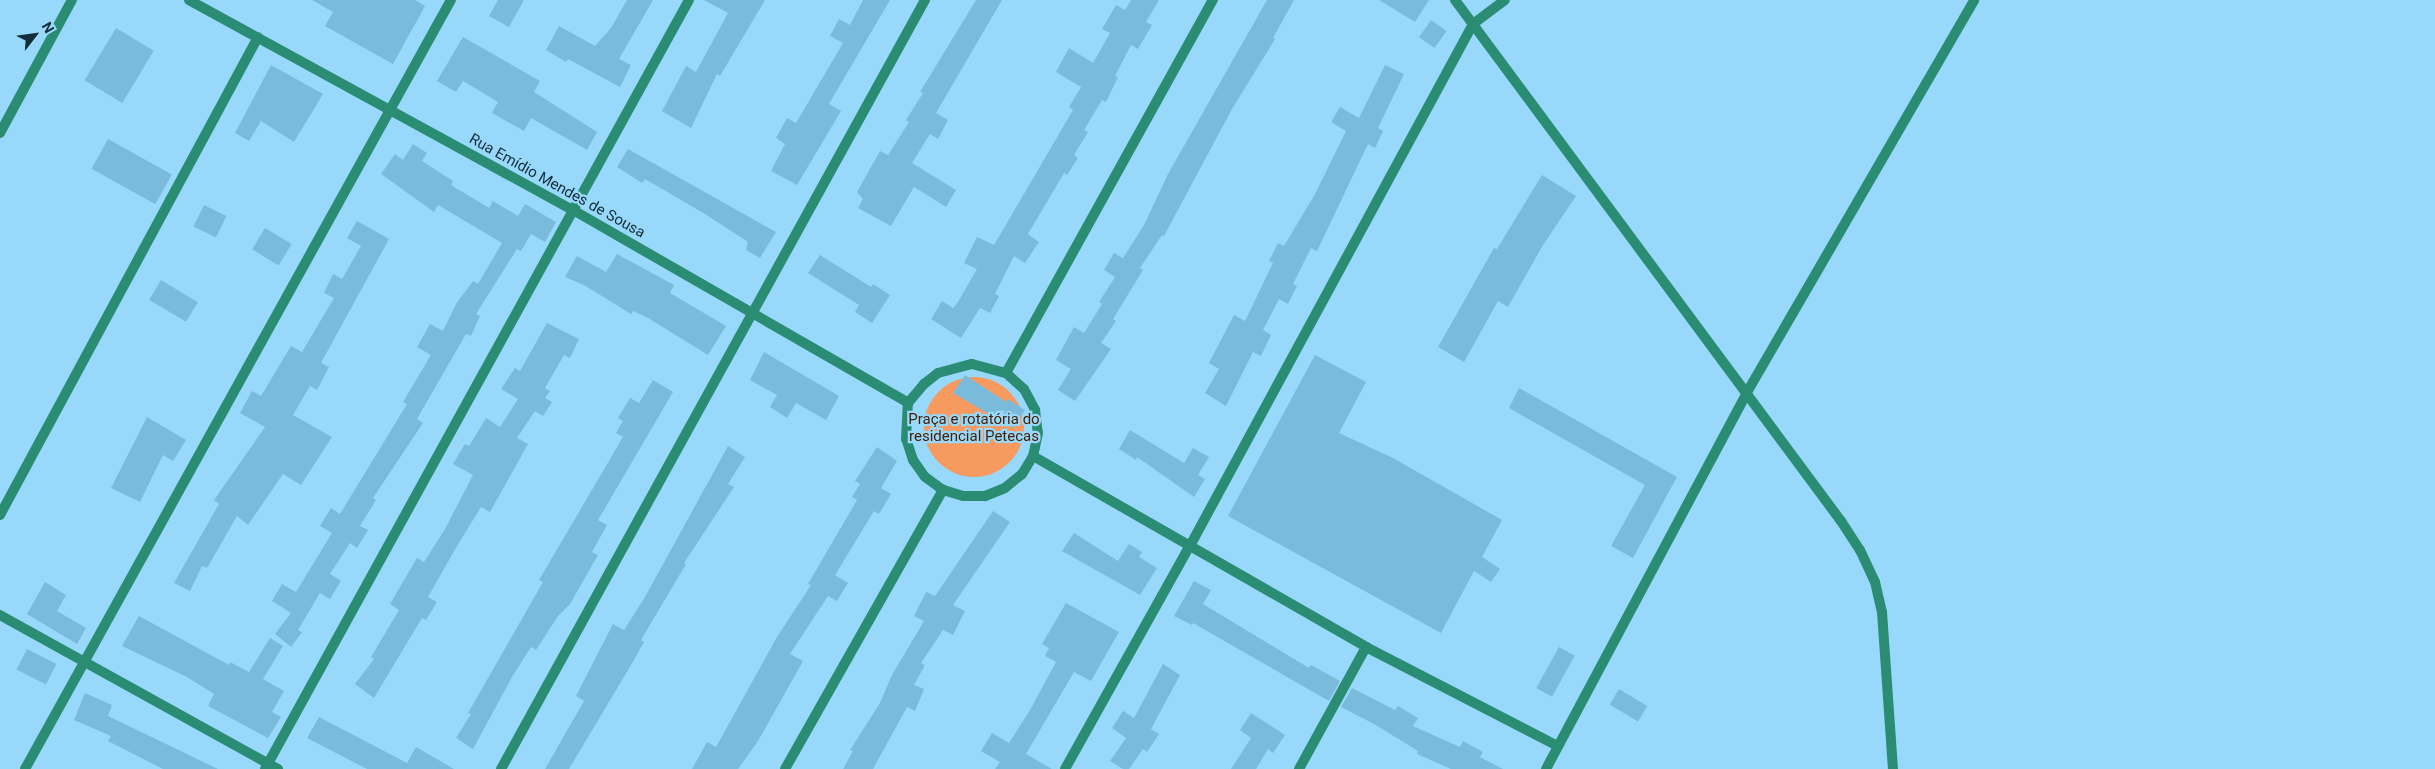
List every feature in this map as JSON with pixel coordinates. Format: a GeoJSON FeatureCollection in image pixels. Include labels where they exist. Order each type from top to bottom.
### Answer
{"type":"FeatureCollection","features":[{"type":"Feature","properties":{"kind":"street"},"geometry":{"type":"LineString","coordinates":[[0,133],[72,0]]}},
{"type":"Feature","properties":{"kind":"street","name":"Rua Emídio Mendes de Sousa"},"geometry":{"type":"LineString","coordinates":[[189,0],[389,112],[573,210],[908,403]]}},
{"type":"Feature","properties":{"kind":"street"},"geometry":{"type":"LineString","coordinates":[[24,769],[451,0]]}},
{"type":"Feature","properties":{"kind":"street"},"geometry":{"type":"LineString","coordinates":[[267,766],[689,0]]}},
{"type":"Feature","properties":{"kind":"street"},"geometry":{"type":"LineString","coordinates":[[501,769],[751,312],[925,0]]}},
{"type":"Feature","properties":{"kind":"street"},"geometry":{"type":"LineString","coordinates":[[1006,373],[1213,0]]}},
{"type":"Feature","properties":{"kind":"street"},"geometry":{"type":"LineString","coordinates":[[1455,0],[1841,521],[1875,582],[1886,650],[1894,769]]}},
{"type":"Feature","properties":{"kind":"street"},"geometry":{"type":"LineString","coordinates":[[1065,769],[1191,544],[1473,24],[1505,0]]}},
{"type":"Feature","properties":{"kind":"street"},"geometry":{"type":"LineString","coordinates":[[1546,769],[1746,394],[1974,0]]}},
{"type":"Feature","properties":{"kind":"street"},"geometry":{"type":"LineString","coordinates":[[0,515],[258,37]]}},
{"type":"Feature","properties":{"kind":"street"},"geometry":{"type":"LineString","coordinates":[[954,366],[989,366],[1006,373],[1024,389],[1035,410],[1038,433],[1033,456],[1022,474],[1005,488],[985,496],[963,496],[943,490],[925,477],[913,460],[906,439],[908,403],[924,384],[954,366]]}},
{"type":"Feature","properties":{"kind":"street"},"geometry":{"type":"LineString","coordinates":[[1033,456],[1191,544],[1366,647],[1558,746]]}},
{"type":"Feature","properties":{"kind":"street"},"geometry":{"type":"LineString","coordinates":[[785,769],[943,490]]}},
{"type":"Feature","properties":{"kind":"street"},"geometry":{"type":"LineString","coordinates":[[0,615],[267,766],[278,769]]}},
{"type":"Feature","properties":{"kind":"street"},"geometry":{"type":"LineString","coordinates":[[1299,769],[1366,647]]}},
{"type":"Feature","properties":{"kind":"green space","name":"Praça e rotatória do residencial Petecas"},"geometry":{"type":"Polygon","coordinates":[[[974,377],[993,381],[1010,391],[1020,408],[1024,427],[1020,446],[1010,463],[993,473],[974,477],[955,473],[938,463],[928,446],[924,427],[928,408],[938,391],[955,381],[974,377]]]}},
{"type":"Feature","properties":{"kind":"building"},"geometry":{"type":"Polygon","coordinates":[[[312,0],[415,0],[425,6],[393,64],[325,26],[333,12],[312,0]]]}},
{"type":"Feature","properties":{"kind":"building"},"geometry":{"type":"Polygon","coordinates":[[[498,0],[524,0],[509,27],[489,16],[498,0]]]}},
{"type":"Feature","properties":{"kind":"building"},"geometry":{"type":"Polygon","coordinates":[[[627,0],[653,0],[619,59],[631,65],[620,87],[568,59],[566,62],[546,50],[559,26],[595,46],[611,28],[627,0]]]}},
{"type":"Feature","properties":{"kind":"building"},"geometry":{"type":"Polygon","coordinates":[[[704,0],[765,0],[720,76],[717,74],[691,128],[662,111],[686,66],[696,72],[728,13],[704,0]]]}},
{"type":"Feature","properties":{"kind":"building"},"geometry":{"type":"Polygon","coordinates":[[[863,0],[890,0],[829,104],[841,111],[797,185],[771,171],[785,144],[776,138],[787,118],[796,123],[843,43],[830,36],[839,19],[850,25],[863,0]]]}},
{"type":"Feature","properties":{"kind":"building"},"geometry":{"type":"Polygon","coordinates":[[[976,0],[1002,0],[936,113],[948,120],[938,139],[930,134],[912,163],[956,190],[946,207],[914,187],[891,226],[858,208],[863,199],[857,192],[880,151],[888,155],[909,122],[906,120],[923,93],[920,92],[976,0]]]}},
{"type":"Feature","properties":{"kind":"building"},"geometry":{"type":"Polygon","coordinates":[[[1131,0],[1159,0],[1146,22],[1152,25],[1138,49],[1131,45],[1115,76],[1118,77],[1106,102],[1102,100],[1084,130],[1088,132],[1074,155],[1078,158],[1067,175],[1064,173],[1028,234],[1039,242],[1025,263],[1014,256],[995,294],[999,296],[990,313],[980,308],[961,338],[931,319],[942,301],[953,308],[958,302],[977,269],[964,263],[977,237],[994,245],[1073,110],[1069,107],[1081,87],[1056,72],[1069,48],[1093,63],[1110,33],[1102,29],[1116,5],[1125,10],[1131,0]]]}},
{"type":"Feature","properties":{"kind":"building"},"geometry":{"type":"Polygon","coordinates":[[[1267,0],[1294,0],[1273,38],[1275,39],[1232,109],[1164,236],[1162,235],[1140,268],[1143,270],[1113,319],[1116,321],[1101,343],[1111,349],[1075,401],[1058,390],[1071,369],[1056,360],[1074,327],[1084,333],[1102,304],[1099,302],[1115,277],[1104,270],[1114,253],[1123,258],[1144,225],[1168,174],[1267,0]]]}},
{"type":"Feature","properties":{"kind":"building"},"geometry":{"type":"Polygon","coordinates":[[[1379,0],[1429,0],[1415,22],[1379,0]]]}},
{"type":"Feature","properties":{"kind":"building"},"geometry":{"type":"Polygon","coordinates":[[[1431,20],[1447,31],[1435,48],[1419,37],[1431,20]]]}},
{"type":"Feature","properties":{"kind":"building"},"geometry":{"type":"Polygon","coordinates":[[[116,28],[154,51],[122,103],[85,80],[116,28]]]}},
{"type":"Feature","properties":{"kind":"building"},"geometry":{"type":"Polygon","coordinates":[[[463,37],[540,81],[534,92],[597,132],[587,150],[531,118],[524,131],[492,113],[498,102],[463,81],[456,92],[437,81],[463,37]]]}},
{"type":"Feature","properties":{"kind":"building"},"geometry":{"type":"Polygon","coordinates":[[[271,65],[323,94],[294,142],[261,121],[249,141],[235,133],[271,65]]]}},
{"type":"Feature","properties":{"kind":"building"},"geometry":{"type":"Polygon","coordinates":[[[1385,65],[1404,74],[1378,128],[1383,131],[1375,148],[1368,144],[1317,251],[1311,248],[1293,284],[1297,286],[1288,304],[1279,299],[1263,330],[1271,335],[1261,356],[1253,352],[1226,406],[1205,393],[1219,369],[1209,363],[1234,315],[1245,321],[1273,263],[1269,261],[1278,243],[1284,246],[1315,194],[1346,131],[1331,122],[1340,107],[1359,118],[1385,65]]]}},
{"type":"Feature","properties":{"kind":"building"},"geometry":{"type":"Polygon","coordinates":[[[108,139],[172,174],[155,204],[92,169],[108,139]]]}},
{"type":"Feature","properties":{"kind":"building"},"geometry":{"type":"Polygon","coordinates":[[[413,144],[427,153],[422,161],[453,181],[451,185],[489,208],[493,201],[518,216],[525,204],[556,222],[545,242],[531,234],[521,251],[517,249],[476,314],[480,316],[471,336],[466,334],[417,419],[423,423],[373,498],[376,500],[360,526],[368,530],[357,548],[350,543],[330,574],[341,581],[330,599],[320,593],[298,630],[302,632],[291,647],[275,634],[291,613],[272,601],[282,584],[296,592],[332,533],[320,526],[331,508],[340,514],[407,404],[403,402],[431,355],[417,347],[430,324],[443,331],[456,304],[473,281],[478,284],[502,243],[438,205],[434,212],[381,174],[395,154],[403,160],[413,144]]]}},
{"type":"Feature","properties":{"kind":"building"},"geometry":{"type":"Polygon","coordinates":[[[628,149],[776,232],[760,258],[746,250],[748,242],[705,214],[645,179],[642,183],[617,167],[628,149]]]}},
{"type":"Feature","properties":{"kind":"building"},"geometry":{"type":"Polygon","coordinates":[[[1542,175],[1576,196],[1543,245],[1508,307],[1498,301],[1464,362],[1438,347],[1494,248],[1497,249],[1542,175]]]}},
{"type":"Feature","properties":{"kind":"building"},"geometry":{"type":"Polygon","coordinates":[[[204,205],[226,216],[216,238],[193,227],[204,205]]]}},
{"type":"Feature","properties":{"kind":"building"},"geometry":{"type":"Polygon","coordinates":[[[357,221],[389,239],[321,363],[329,367],[317,390],[310,386],[293,415],[332,437],[301,485],[283,474],[248,525],[237,516],[207,568],[202,566],[190,591],[174,583],[219,504],[214,500],[265,427],[240,413],[252,391],[261,396],[291,346],[302,352],[334,298],[324,293],[333,274],[342,279],[361,246],[347,238],[357,221]]]}},
{"type":"Feature","properties":{"kind":"building"},"geometry":{"type":"Polygon","coordinates":[[[265,228],[292,244],[279,265],[252,249],[265,228]]]}},
{"type":"Feature","properties":{"kind":"building"},"geometry":{"type":"Polygon","coordinates":[[[617,254],[674,285],[670,293],[726,326],[708,355],[648,318],[633,311],[631,314],[584,285],[565,277],[577,256],[606,272],[617,254]]]}},
{"type":"Feature","properties":{"kind":"building"},"geometry":{"type":"Polygon","coordinates":[[[820,255],[871,287],[873,284],[890,295],[872,323],[855,312],[859,305],[808,273],[820,255]]]}},
{"type":"Feature","properties":{"kind":"building"},"geometry":{"type":"Polygon","coordinates":[[[161,280],[198,302],[186,322],[149,300],[161,280]]]}},
{"type":"Feature","properties":{"kind":"building"},"geometry":{"type":"Polygon","coordinates":[[[547,323],[579,339],[570,358],[564,355],[545,388],[550,391],[545,398],[552,402],[543,416],[535,411],[517,438],[528,444],[490,512],[481,507],[457,546],[428,597],[437,602],[426,620],[422,618],[374,698],[355,684],[374,659],[371,657],[399,610],[390,604],[417,558],[424,562],[445,529],[473,475],[453,464],[465,444],[469,446],[486,418],[500,427],[518,399],[501,389],[515,368],[520,371],[547,323]]]}},
{"type":"Feature","properties":{"kind":"building"},"geometry":{"type":"Polygon","coordinates":[[[764,352],[839,396],[826,420],[796,403],[787,418],[770,407],[777,395],[750,380],[764,352]]]}},
{"type":"Feature","properties":{"kind":"building"},"geometry":{"type":"Polygon","coordinates":[[[1315,355],[1366,382],[1339,433],[1393,458],[1502,520],[1482,557],[1500,569],[1491,582],[1474,571],[1441,633],[1228,516],[1315,355]]]}},
{"type":"Feature","properties":{"kind":"building"},"geometry":{"type":"Polygon","coordinates":[[[965,375],[1006,402],[1008,399],[1025,410],[1013,428],[953,393],[965,375]]]}},
{"type":"Feature","properties":{"kind":"building"},"geometry":{"type":"Polygon","coordinates":[[[653,380],[673,392],[598,520],[607,525],[592,552],[598,555],[570,604],[558,616],[536,650],[531,647],[512,677],[473,749],[456,738],[471,714],[468,713],[543,582],[539,580],[623,437],[616,433],[623,421],[618,418],[630,398],[639,403],[653,380]]]}},
{"type":"Feature","properties":{"kind":"building"},"geometry":{"type":"Polygon","coordinates":[[[1519,388],[1677,477],[1633,558],[1611,546],[1645,485],[1509,408],[1519,388]]]}},
{"type":"Feature","properties":{"kind":"building"},"geometry":{"type":"Polygon","coordinates":[[[147,417],[186,440],[173,461],[163,455],[140,502],[111,488],[147,417]]]}},
{"type":"Feature","properties":{"kind":"building"},"geometry":{"type":"Polygon","coordinates":[[[1130,430],[1184,463],[1193,448],[1209,457],[1198,475],[1205,479],[1194,497],[1137,457],[1136,460],[1119,449],[1130,430]]]}},
{"type":"Feature","properties":{"kind":"building"},"geometry":{"type":"Polygon","coordinates":[[[728,446],[745,457],[728,484],[734,487],[684,563],[686,564],[641,640],[644,642],[634,660],[569,769],[545,769],[584,701],[576,696],[613,624],[624,630],[645,597],[728,446]]]}},
{"type":"Feature","properties":{"kind":"building"},"geometry":{"type":"Polygon","coordinates":[[[877,447],[897,461],[881,488],[891,494],[879,514],[874,511],[835,575],[848,583],[837,601],[828,596],[790,654],[803,661],[758,741],[738,769],[692,769],[707,742],[716,747],[777,637],[811,585],[808,584],[857,500],[852,497],[860,484],[855,481],[877,447]]]}},
{"type":"Feature","properties":{"kind":"building"},"geometry":{"type":"Polygon","coordinates":[[[993,511],[1010,522],[953,605],[965,611],[953,635],[943,630],[921,663],[925,665],[914,685],[924,689],[915,711],[907,707],[873,769],[843,769],[853,751],[850,750],[880,703],[892,675],[924,621],[914,616],[926,592],[935,596],[993,511]]]}},
{"type":"Feature","properties":{"kind":"building"},"geometry":{"type":"Polygon","coordinates":[[[1074,533],[1118,561],[1129,544],[1142,552],[1139,557],[1157,568],[1140,595],[1062,551],[1074,533]]]}},
{"type":"Feature","properties":{"kind":"building"},"geometry":{"type":"Polygon","coordinates":[[[1194,581],[1211,590],[1203,604],[1309,668],[1311,665],[1340,681],[1329,701],[1193,623],[1192,625],[1174,616],[1194,581]]]}},
{"type":"Feature","properties":{"kind":"building"},"geometry":{"type":"Polygon","coordinates":[[[45,582],[66,595],[57,611],[86,628],[77,644],[27,614],[45,582]]]}},
{"type":"Feature","properties":{"kind":"building"},"geometry":{"type":"Polygon","coordinates":[[[1066,603],[1119,632],[1091,681],[1074,672],[1026,754],[1052,769],[995,769],[1000,762],[981,751],[992,733],[1009,743],[1030,710],[1056,662],[1045,656],[1049,648],[1042,644],[1066,603]]]}},
{"type":"Feature","properties":{"kind":"building"},"geometry":{"type":"Polygon","coordinates":[[[139,616],[229,665],[230,662],[249,672],[270,638],[283,646],[263,679],[284,691],[272,712],[281,717],[268,738],[208,706],[214,694],[187,677],[122,646],[139,616]]]}},
{"type":"Feature","properties":{"kind":"building"},"geometry":{"type":"Polygon","coordinates":[[[1559,647],[1575,656],[1552,697],[1536,688],[1559,647]]]}},
{"type":"Feature","properties":{"kind":"building"},"geometry":{"type":"Polygon","coordinates":[[[27,649],[56,664],[46,684],[17,669],[27,649]]]}},
{"type":"Feature","properties":{"kind":"building"},"geometry":{"type":"Polygon","coordinates":[[[1163,664],[1180,675],[1151,729],[1159,734],[1147,752],[1143,749],[1129,769],[1123,769],[1110,761],[1126,738],[1112,728],[1123,711],[1134,718],[1163,664]]]}},
{"type":"Feature","properties":{"kind":"building"},"geometry":{"type":"Polygon","coordinates":[[[1352,688],[1395,710],[1398,706],[1418,718],[1413,726],[1460,747],[1463,741],[1483,752],[1480,757],[1503,769],[1451,769],[1417,754],[1418,751],[1374,724],[1341,707],[1352,688]]]}},
{"type":"Feature","properties":{"kind":"building"},"geometry":{"type":"Polygon","coordinates":[[[1619,689],[1647,706],[1638,721],[1610,704],[1619,689]]]}},
{"type":"Feature","properties":{"kind":"building"},"geometry":{"type":"Polygon","coordinates":[[[85,693],[112,705],[108,716],[218,769],[163,769],[108,741],[111,736],[74,720],[85,693]]]}},
{"type":"Feature","properties":{"kind":"building"},"geometry":{"type":"Polygon","coordinates":[[[1251,713],[1285,735],[1273,753],[1268,749],[1256,769],[1231,769],[1251,738],[1240,730],[1251,713]]]}},
{"type":"Feature","properties":{"kind":"building"},"geometry":{"type":"Polygon","coordinates":[[[319,717],[407,763],[416,747],[454,769],[367,769],[307,738],[319,717]]]}}]}
